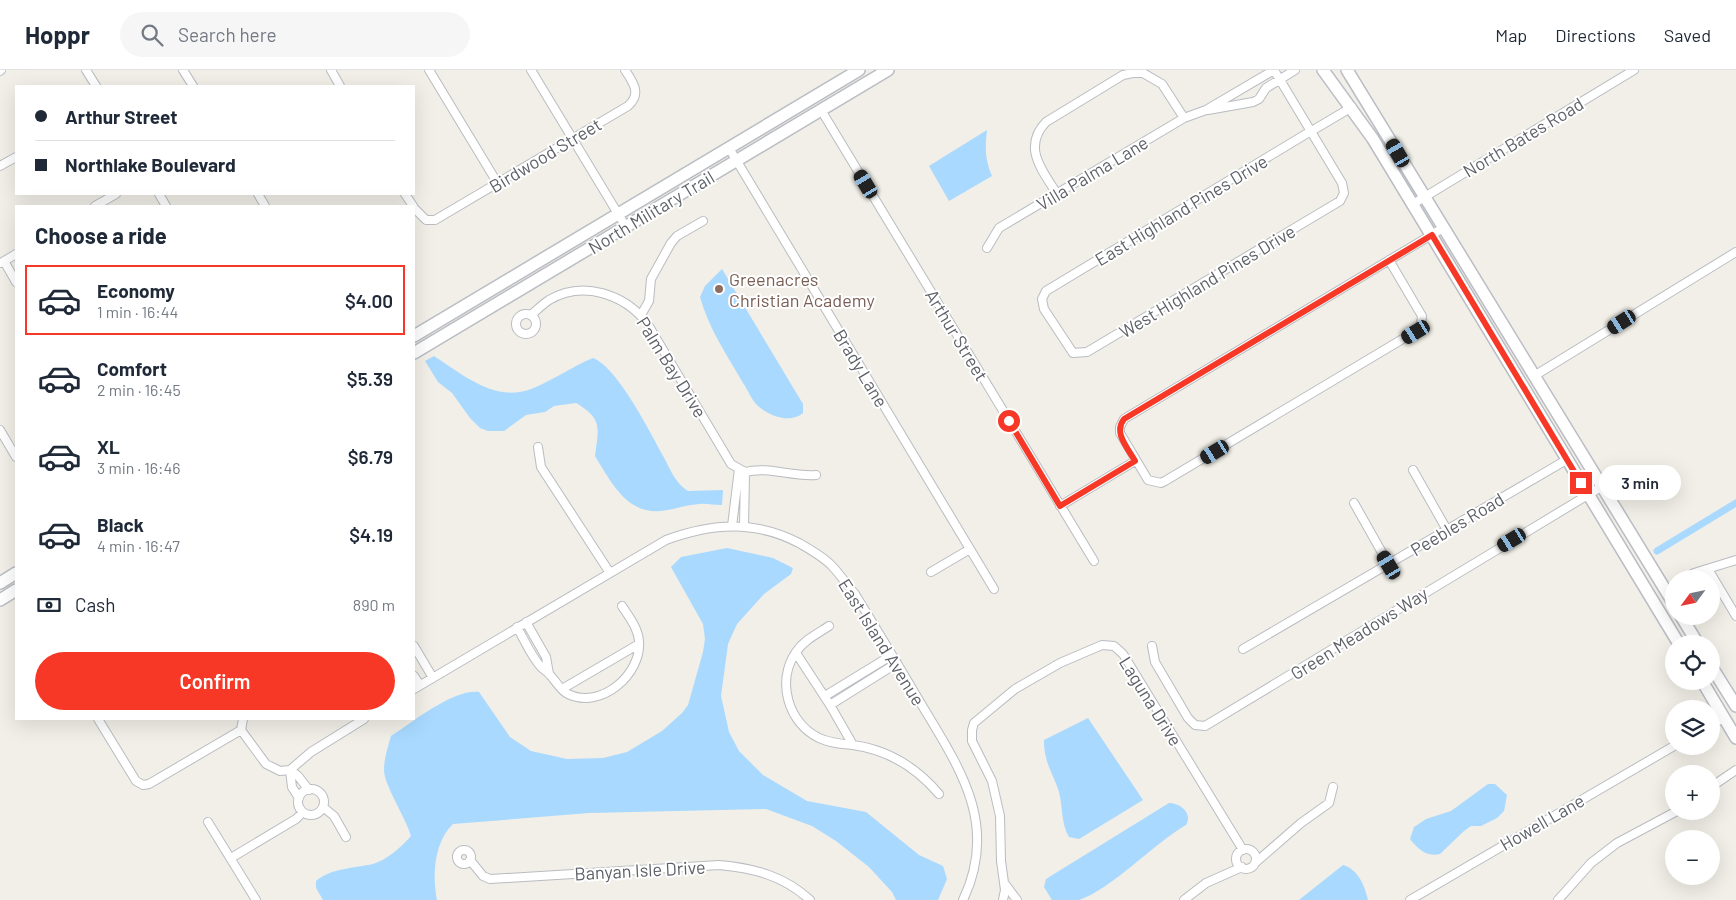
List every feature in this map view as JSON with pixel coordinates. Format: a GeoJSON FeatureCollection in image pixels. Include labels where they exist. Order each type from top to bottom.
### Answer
{"type":"FeatureCollection","features":[{"type":"Feature","properties":{"kind":"main road","name":"North Military Trail"},"geometry":{"type":"LineString","coordinates":[[415,335],[859,70]]}},
{"type":"Feature","properties":{"kind":"main road"},"geometry":{"type":"LineString","coordinates":[[843,97],[849,86],[876,70]]}},
{"type":"Feature","properties":{"kind":"main road","name":"North Military Trail"},"geometry":{"type":"LineString","coordinates":[[415,352],[888,70]]}},
{"type":"Feature","properties":{"kind":"main road"},"geometry":{"type":"LineString","coordinates":[[1323,70],[1352,107],[1413,204],[1675,635]]}},
{"type":"Feature","properties":{"kind":"main road"},"geometry":{"type":"LineString","coordinates":[[1347,70],[1601,487],[1665,584]]}},
{"type":"Feature","properties":{"kind":"main road"},"geometry":{"type":"LineString","coordinates":[[0,582],[15,574]]}},
{"type":"Feature","properties":{"kind":"main road"},"geometry":{"type":"LineString","coordinates":[[0,600],[15,591]]}},
{"type":"Feature","properties":{"kind":"main road"},"geometry":{"type":"LineString","coordinates":[[1650,594],[1665,595]]}},
{"type":"Feature","properties":{"kind":"main road"},"geometry":{"type":"LineString","coordinates":[[1720,680],[1736,706]]}},
{"type":"Feature","properties":{"kind":"main road"},"geometry":{"type":"LineString","coordinates":[[1707,690],[1736,738]]}},
{"type":"Feature","properties":{"kind":"main road"},"geometry":{"type":"LineString","coordinates":[[1715,690],[1719,696],[1729,704],[1736,706]]}},
{"type":"Feature","properties":{"kind":"street"},"geometry":{"type":"LineString","coordinates":[[86,70],[95,85]]}},
{"type":"Feature","properties":{"kind":"street"},"geometry":{"type":"LineString","coordinates":[[183,70],[192,85]]}},
{"type":"Feature","properties":{"kind":"street"},"geometry":{"type":"LineString","coordinates":[[331,70],[339,85]]}},
{"type":"Feature","properties":{"kind":"street"},"geometry":{"type":"LineString","coordinates":[[429,70],[498,184]]}},
{"type":"Feature","properties":{"kind":"street"},"geometry":{"type":"LineString","coordinates":[[531,70],[626,227]]}},
{"type":"Feature","properties":{"kind":"street","name":"Birdwood Street"},"geometry":{"type":"LineString","coordinates":[[415,209],[426,220],[436,220],[632,103],[636,92],[635,87],[625,70]]}},
{"type":"Feature","properties":{"kind":"street"},"geometry":{"type":"LineString","coordinates":[[1274,70],[1311,131]]}},
{"type":"Feature","properties":{"kind":"street","name":"Villa Palma Lane"},"geometry":{"type":"LineString","coordinates":[[1206,110],[1274,70]]}},
{"type":"Feature","properties":{"kind":"street","name":"Villa Palma Lane"},"geometry":{"type":"LineString","coordinates":[[987,248],[999,228],[1184,118],[1206,110],[1253,102],[1259,99],[1266,88],[1295,70]]}},
{"type":"Feature","properties":{"kind":"street","name":"North Bates Road"},"geometry":{"type":"LineString","coordinates":[[1413,204],[1634,70]]}},
{"type":"Feature","properties":{"kind":"street"},"geometry":{"type":"LineString","coordinates":[[1057,194],[1037,162],[1033,150],[1040,128],[1046,122],[1114,80],[1133,73],[1143,73],[1154,77],[1162,84],[1184,118]]}},
{"type":"Feature","properties":{"kind":"street","name":"East Highland Pines Drive"},"geometry":{"type":"LineString","coordinates":[[1056,328],[1042,304],[1046,291],[1352,107]]}},
{"type":"Feature","properties":{"kind":"street","name":"Arthur Street"},"geometry":{"type":"LineString","coordinates":[[821,110],[1094,561]]}},
{"type":"Feature","properties":{"kind":"street","name":"West Highland Pines Drive"},"geometry":{"type":"LineString","coordinates":[[1056,328],[1072,353],[1088,352],[1340,201],[1344,187],[1311,131]]}},
{"type":"Feature","properties":{"kind":"street","name":"Brady Lane"},"geometry":{"type":"LineString","coordinates":[[729,148],[994,589]]}},
{"type":"Feature","properties":{"kind":"street"},"geometry":{"type":"LineString","coordinates":[[0,166],[15,158]]}},
{"type":"Feature","properties":{"kind":"street"},"geometry":{"type":"LineString","coordinates":[[97,205],[114,195]]}},
{"type":"Feature","properties":{"kind":"street"},"geometry":{"type":"LineString","coordinates":[[641,315],[649,301],[651,279],[670,243],[677,236],[703,221]]}},
{"type":"Feature","properties":{"kind":"street"},"geometry":{"type":"LineString","coordinates":[[1389,260],[1422,316],[1419,328],[1165,481],[1161,483],[1148,480],[1120,433],[1120,427],[1124,419],[1389,260],[1444,228]]}},
{"type":"Feature","properties":{"kind":"street"},"geometry":{"type":"LineString","coordinates":[[1534,376],[1736,252]]}},
{"type":"Feature","properties":{"kind":"street"},"geometry":{"type":"LineString","coordinates":[[15,255],[2,263],[15,281]]}},
{"type":"Feature","properties":{"kind":"street","name":"Palm Bay Drive"},"geometry":{"type":"LineString","coordinates":[[531,315],[559,296],[590,291],[620,299],[641,315],[731,464],[742,470]]}},
{"type":"Feature","properties":{"kind":"street"},"geometry":{"type":"LineString","coordinates":[[0,430],[15,455]]}},
{"type":"Feature","properties":{"kind":"street"},"geometry":{"type":"LineString","coordinates":[[538,447],[541,467],[610,574]]}},
{"type":"Feature","properties":{"kind":"street","name":"Peebles Road"},"geometry":{"type":"LineString","coordinates":[[1243,649],[1568,459]]}},
{"type":"Feature","properties":{"kind":"street"},"geometry":{"type":"LineString","coordinates":[[1060,506],[1135,461]]}},
{"type":"Feature","properties":{"kind":"street"},"geometry":{"type":"LineString","coordinates":[[742,470],[760,469],[796,475],[816,475]]}},
{"type":"Feature","properties":{"kind":"street"},"geometry":{"type":"LineString","coordinates":[[732,526],[742,470]]}},
{"type":"Feature","properties":{"kind":"street"},"geometry":{"type":"LineString","coordinates":[[742,470],[744,526]]}},
{"type":"Feature","properties":{"kind":"street"},"geometry":{"type":"LineString","coordinates":[[1413,470],[1447,530]]}},
{"type":"Feature","properties":{"kind":"street","name":"Green Meadows Way"},"geometry":{"type":"LineString","coordinates":[[1152,646],[1155,662],[1188,718],[1195,724],[1205,726],[1601,487]]}},
{"type":"Feature","properties":{"kind":"street"},"geometry":{"type":"LineString","coordinates":[[1354,503],[1389,565]]}},
{"type":"Feature","properties":{"kind":"street","name":"East Island Avenue"},"geometry":{"type":"LineString","coordinates":[[417,687],[666,540],[694,530],[732,526],[754,527],[784,535],[813,551],[833,567],[855,594],[966,782],[977,831],[970,885],[964,900]]}},
{"type":"Feature","properties":{"kind":"street"},"geometry":{"type":"LineString","coordinates":[[931,572],[970,549]]}},
{"type":"Feature","properties":{"kind":"street"},"geometry":{"type":"LineString","coordinates":[[1708,570],[1736,560]]}},
{"type":"Feature","properties":{"kind":"street"},"geometry":{"type":"LineString","coordinates":[[1720,590],[1736,616]]}},
{"type":"Feature","properties":{"kind":"street"},"geometry":{"type":"LineString","coordinates":[[518,628],[542,668],[562,690],[580,698],[597,696],[614,689],[632,670],[637,658],[639,644],[635,627],[622,606]]}},
{"type":"Feature","properties":{"kind":"street"},"geometry":{"type":"LineString","coordinates":[[526,622],[546,657],[549,674]]}},
{"type":"Feature","properties":{"kind":"street"},"geometry":{"type":"LineString","coordinates":[[829,626],[810,638],[796,653],[789,667],[786,685],[789,704],[797,720],[818,738],[882,752],[906,763],[929,782],[938,794]]}},
{"type":"Feature","properties":{"kind":"street"},"geometry":{"type":"LineString","coordinates":[[562,690],[639,644]]}},
{"type":"Feature","properties":{"kind":"street","name":"Laguna Drive"},"geometry":{"type":"LineString","coordinates":[[1003,900],[1005,883],[1001,861],[1002,834],[999,807],[992,781],[972,741],[974,723],[1015,689],[1051,667],[1102,645],[1114,646],[1123,654],[1243,850]]}},
{"type":"Feature","properties":{"kind":"street"},"geometry":{"type":"LineString","coordinates":[[415,648],[433,678]]}},
{"type":"Feature","properties":{"kind":"street"},"geometry":{"type":"LineString","coordinates":[[796,653],[825,696],[853,745]]}},
{"type":"Feature","properties":{"kind":"street"},"geometry":{"type":"LineString","coordinates":[[825,696],[892,655]]}},
{"type":"Feature","properties":{"kind":"street"},"geometry":{"type":"LineString","coordinates":[[425,664],[446,670]]}},
{"type":"Feature","properties":{"kind":"street"},"geometry":{"type":"LineString","coordinates":[[830,705],[897,664]]}},
{"type":"Feature","properties":{"kind":"street"},"geometry":{"type":"LineString","coordinates":[[1720,720],[1724,718]]}},
{"type":"Feature","properties":{"kind":"street"},"geometry":{"type":"LineString","coordinates":[[99,720],[136,781],[143,785],[150,784],[241,730]]}},
{"type":"Feature","properties":{"kind":"street"},"geometry":{"type":"LineString","coordinates":[[243,720],[241,730],[266,764],[280,771],[290,770],[310,752],[362,720]]}},
{"type":"Feature","properties":{"kind":"street","name":"Howell Lane"},"geometry":{"type":"LineString","coordinates":[[1410,900],[1665,751]]}},
{"type":"Feature","properties":{"kind":"street"},"geometry":{"type":"LineString","coordinates":[[290,770],[298,776],[309,790],[322,794],[325,798],[324,807],[316,814],[306,815],[302,813],[298,804],[299,798],[309,790]]}},
{"type":"Feature","properties":{"kind":"street"},"geometry":{"type":"LineString","coordinates":[[290,770],[292,787],[299,798]]}},
{"type":"Feature","properties":{"kind":"street"},"geometry":{"type":"LineString","coordinates":[[1720,781],[1736,770]]}},
{"type":"Feature","properties":{"kind":"street"},"geometry":{"type":"LineString","coordinates":[[1184,900],[1206,883],[1242,868],[1248,868],[1255,863],[1301,823],[1329,803],[1333,788]]}},
{"type":"Feature","properties":{"kind":"street"},"geometry":{"type":"LineString","coordinates":[[324,807],[334,816],[346,836]]}},
{"type":"Feature","properties":{"kind":"street"},"geometry":{"type":"LineString","coordinates":[[231,858],[296,819],[302,813]]}},
{"type":"Feature","properties":{"kind":"street"},"geometry":{"type":"LineString","coordinates":[[1558,900],[1591,863],[1616,843],[1665,817]]}},
{"type":"Feature","properties":{"kind":"street"},"geometry":{"type":"LineString","coordinates":[[208,822],[256,900]]}},
{"type":"Feature","properties":{"kind":"street"},"geometry":{"type":"LineString","coordinates":[[1242,868],[1237,860],[1238,854],[1243,850],[1249,850],[1254,853],[1255,863]]}},
{"type":"Feature","properties":{"kind":"street","name":"Banyan Isle Drive"},"geometry":{"type":"LineString","coordinates":[[470,860],[483,876],[490,879],[720,864],[757,869],[789,883],[810,900]]}},
{"type":"Feature","properties":{"kind":"street"},"geometry":{"type":"LineString","coordinates":[[1005,883],[1017,900]]}},
{"type":"Feature","properties":{"kind":"water"},"geometry":{"type":"Polygon","coordinates":[[[987,130],[986,154],[992,176],[949,201],[929,166],[987,130]]]}},
{"type":"Feature","properties":{"kind":"water"},"geometry":{"type":"Polygon","coordinates":[[[722,269],[803,404],[803,413],[798,416],[786,418],[774,416],[756,404],[713,331],[700,297],[705,286],[722,269]]]}},
{"type":"Feature","properties":{"kind":"water"},"geometry":{"type":"Polygon","coordinates":[[[434,356],[468,378],[492,389],[505,392],[531,389],[593,358],[612,373],[632,400],[679,483],[688,491],[723,490],[722,505],[699,504],[660,511],[638,507],[628,501],[613,485],[595,456],[598,432],[595,420],[591,414],[576,403],[554,406],[545,412],[526,415],[504,431],[488,431],[480,428],[470,418],[452,393],[438,382],[425,361],[434,356]]]}},
{"type":"Feature","properties":{"kind":"water"},"geometry":{"type":"Polygon","coordinates":[[[727,548],[773,558],[793,568],[791,574],[764,594],[737,624],[728,644],[721,696],[729,732],[739,751],[763,775],[807,801],[866,812],[919,855],[943,866],[947,879],[938,900],[896,900],[892,892],[869,867],[836,841],[812,826],[766,809],[589,813],[453,824],[447,831],[438,850],[435,870],[437,900],[323,900],[316,888],[316,881],[329,873],[378,862],[394,853],[411,836],[385,776],[386,753],[391,736],[446,701],[469,692],[479,692],[510,737],[531,751],[567,759],[603,758],[627,752],[662,731],[682,713],[688,705],[705,639],[703,624],[671,567],[681,557],[727,548]]]}},
{"type":"Feature","properties":{"kind":"water"},"geometry":{"type":"Polygon","coordinates":[[[1088,718],[1143,800],[1079,839],[1069,837],[1066,832],[1059,792],[1047,762],[1044,740],[1088,718]]]}},
{"type":"Feature","properties":{"kind":"water"},"geometry":{"type":"Polygon","coordinates":[[[1488,784],[1495,784],[1507,795],[1504,811],[1497,818],[1481,826],[1471,826],[1440,854],[1426,853],[1410,839],[1414,827],[1426,819],[1451,811],[1488,784]]]}},
{"type":"Feature","properties":{"kind":"water"},"geometry":{"type":"Polygon","coordinates":[[[1169,803],[1184,809],[1188,816],[1186,825],[1092,894],[1079,900],[1052,900],[1044,887],[1046,879],[1169,803]]]}},
{"type":"Feature","properties":{"kind":"water"},"geometry":{"type":"Polygon","coordinates":[[[1343,865],[1357,874],[1363,884],[1368,900],[1299,900],[1343,865]]]}},
{"type":"Feature","properties":{"kind":"waterway"},"geometry":{"type":"LineString","coordinates":[[1657,551],[1736,503]]}},
{"type":"Feature","properties":{"kind":"place","name":"Greenacres Christian Academy"},"geometry":{"type":"Point","coordinates":[719,289]}},
{"type":"Feature","properties":{"kind":"route"},"geometry":{"type":"LineString","coordinates":[[1009,421],[1060,506],[1135,461],[1121,438],[1120,427],[1124,419],[1432,235],[1581,483]]}}]}
